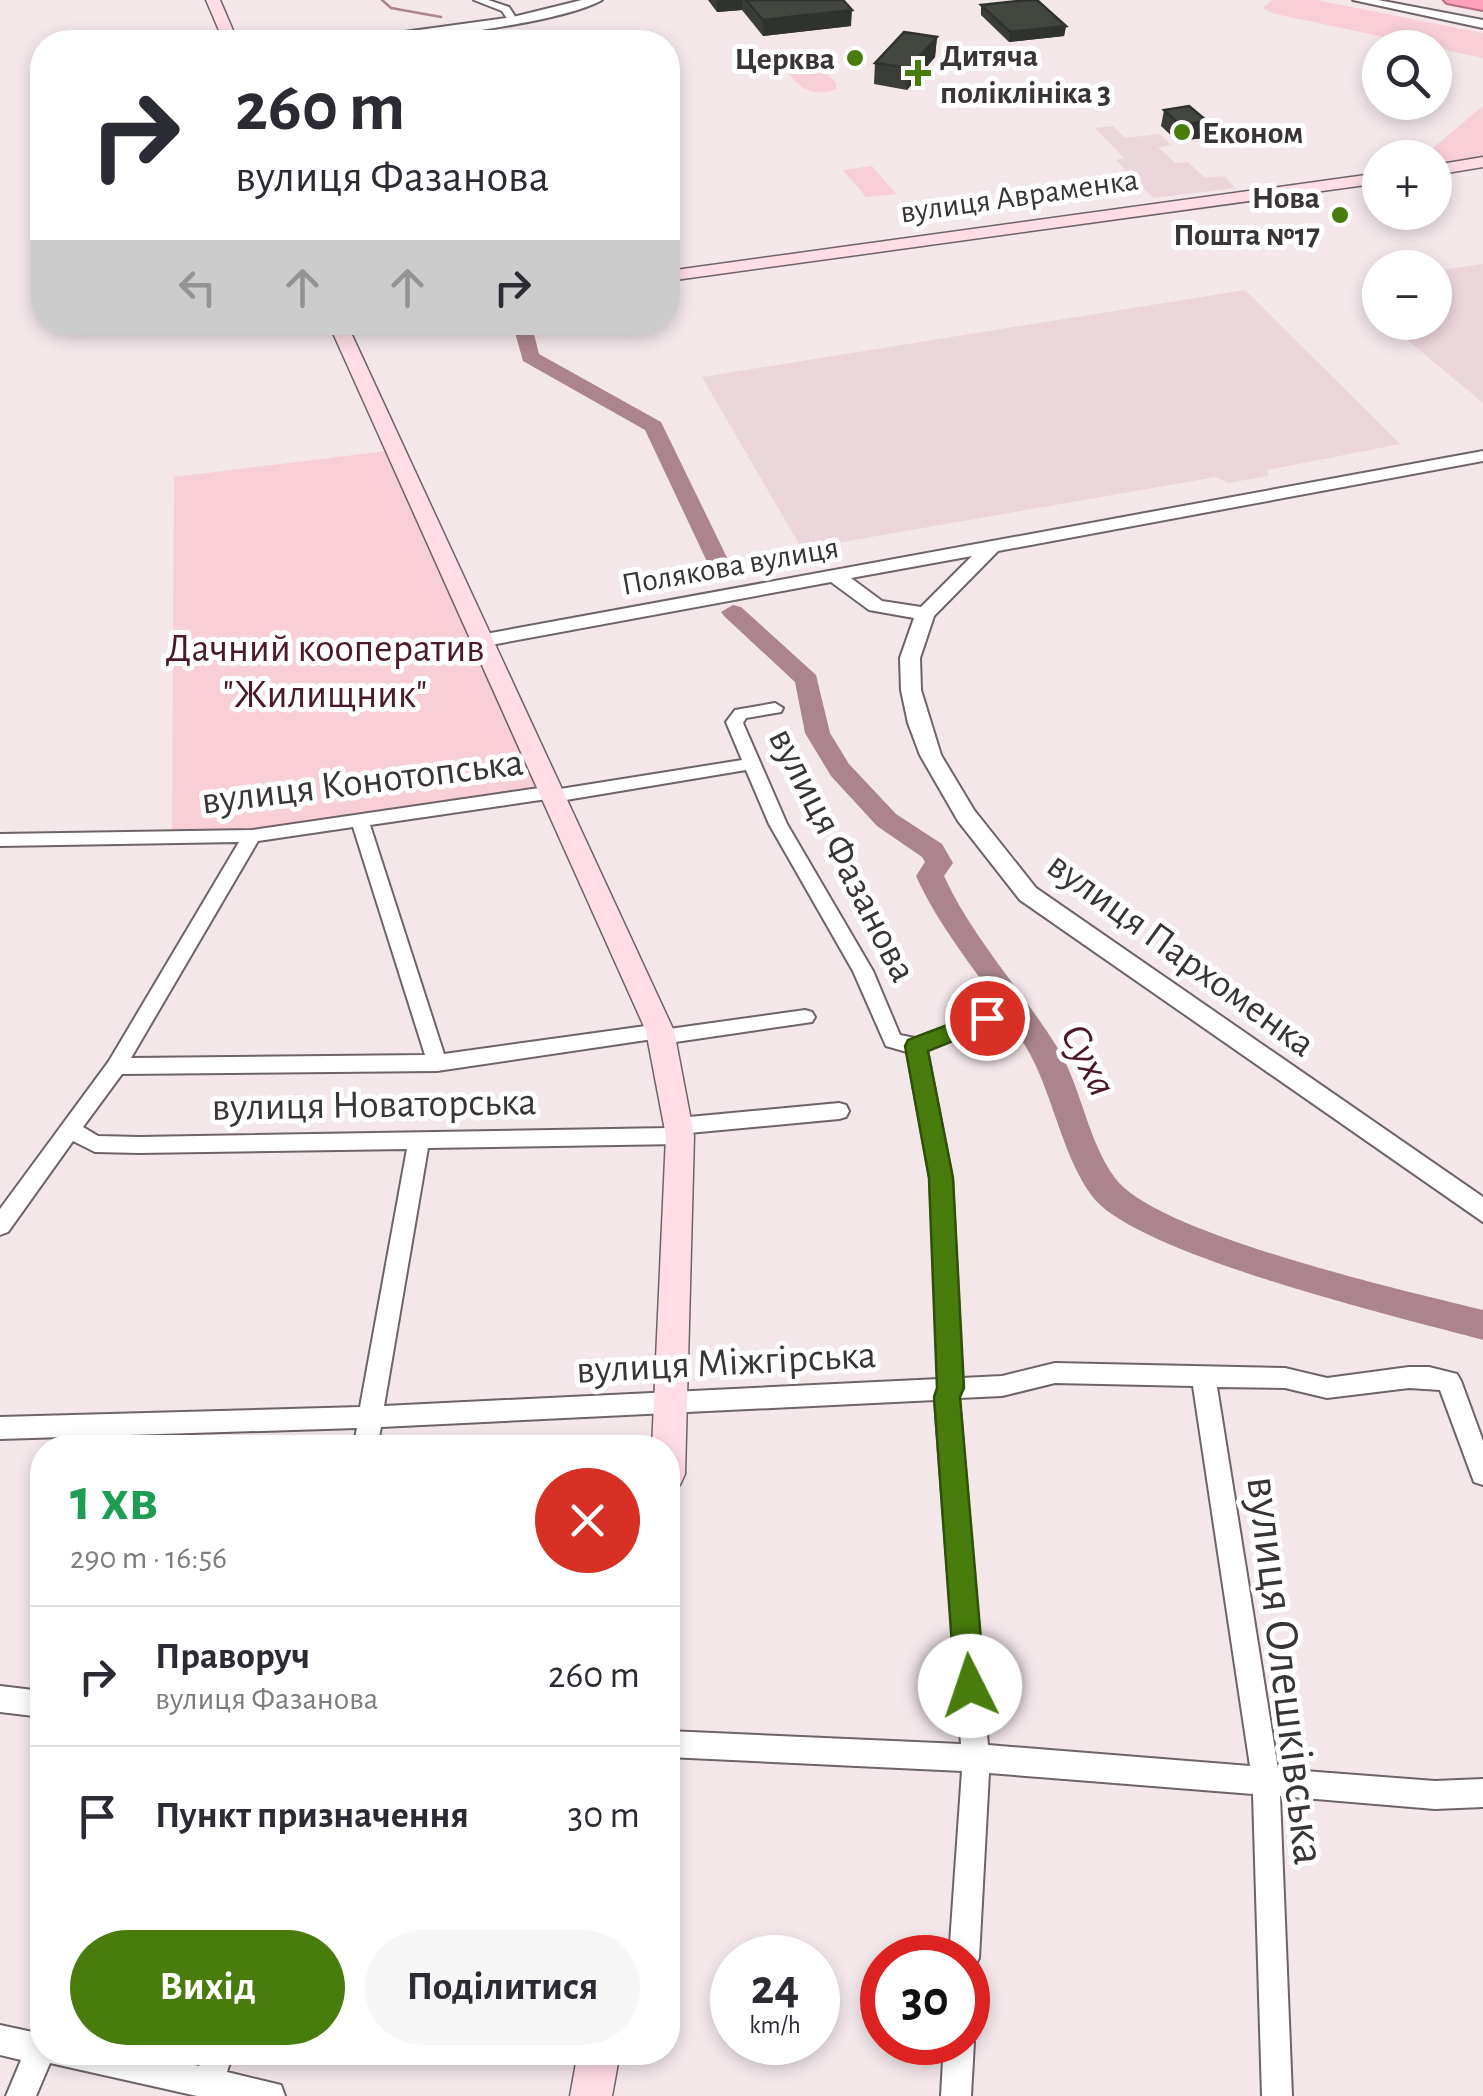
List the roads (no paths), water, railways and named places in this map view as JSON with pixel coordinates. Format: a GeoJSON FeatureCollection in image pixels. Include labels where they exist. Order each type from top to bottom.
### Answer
{"type":"FeatureCollection","features":[{"type":"Feature","properties":{"kind":"highway"},"geometry":{"type":"LineString","coordinates":[[1452,0],[1483,4]]}},
{"type":"Feature","properties":{"kind":"main road"},"geometry":{"type":"LineString","coordinates":[[213,0],[226,30]]}},
{"type":"Feature","properties":{"kind":"main road"},"geometry":{"type":"LineString","coordinates":[[1452,167],[1483,162]]}},
{"type":"Feature","properties":{"kind":"main road","name":"вулиця Авраменка"},"geometry":{"type":"LineString","coordinates":[[680,274],[1362,180]]}},
{"type":"Feature","properties":{"kind":"main road"},"geometry":{"type":"LineString","coordinates":[[352,335],[480,641],[661,1034],[679,1131],[670,1435]]}},
{"type":"Feature","properties":{"kind":"main road"},"geometry":{"type":"LineString","coordinates":[[591,2096],[596,2065]]}},
{"type":"Feature","properties":{"kind":"street"},"geometry":{"type":"LineString","coordinates":[[479,0],[506,9],[513,21]]}},
{"type":"Feature","properties":{"kind":"street"},"geometry":{"type":"LineString","coordinates":[[438,30],[513,21],[596,0]]}},
{"type":"Feature","properties":{"kind":"street"},"geometry":{"type":"LineString","coordinates":[[1359,0],[1483,24]]}},
{"type":"Feature","properties":{"kind":"street","name":"Полякова вулиця"},"geometry":{"type":"LineString","coordinates":[[480,641],[1483,456]]}},
{"type":"Feature","properties":{"kind":"street"},"geometry":{"type":"LineString","coordinates":[[836,576],[876,606],[925,614],[992,548]]}},
{"type":"Feature","properties":{"kind":"street","name":"вулиця Пархоменка"},"geometry":{"type":"LineString","coordinates":[[925,614],[910,658],[918,716],[939,769],[971,828],[1028,894],[1483,1212]]}},
{"type":"Feature","properties":{"kind":"street","name":"вулиця Фазанова"},"geometry":{"type":"LineString","coordinates":[[775,708],[741,714],[734,722],[750,764],[778,824],[863,971],[888,1035],[900,1046],[916,1046]]}},
{"type":"Feature","properties":{"kind":"street","name":"вулиця Конотопська"},"geometry":{"type":"LineString","coordinates":[[0,840],[252,836],[750,764]]}},
{"type":"Feature","properties":{"kind":"street"},"geometry":{"type":"LineString","coordinates":[[359,818],[437,1062]]}},
{"type":"Feature","properties":{"kind":"street"},"geometry":{"type":"LineString","coordinates":[[0,1226],[116,1066],[252,836]]}},
{"type":"Feature","properties":{"kind":"street","name":"вулиця Новаторська"},"geometry":{"type":"LineString","coordinates":[[116,1066],[437,1062],[805,1017]]}},
{"type":"Feature","properties":{"kind":"street"},"geometry":{"type":"LineString","coordinates":[[965,1935],[976,1758],[947,1397],[951,1388],[941,1178],[916,1046],[987,1018]]}},
{"type":"Feature","properties":{"kind":"street","name":"вулиця Новаторська"},"geometry":{"type":"LineString","coordinates":[[72,1131],[95,1144],[418,1140],[679,1131],[839,1111]]}},
{"type":"Feature","properties":{"kind":"street"},"geometry":{"type":"LineString","coordinates":[[367,1435],[418,1140]]}},
{"type":"Feature","properties":{"kind":"street","name":"вулиця Міжгірська"},"geometry":{"type":"LineString","coordinates":[[0,1428],[369,1417],[1002,1386],[1054,1373],[1285,1378],[1307,1389],[1371,1387],[1431,1376],[1450,1381],[1483,1474]]}},
{"type":"Feature","properties":{"kind":"street","name":"вулиця Олешківська"},"geometry":{"type":"LineString","coordinates":[[1203,1375],[1266,1781],[1277,2096]]}},
{"type":"Feature","properties":{"kind":"street"},"geometry":{"type":"LineString","coordinates":[[0,1699],[30,1703]]}},
{"type":"Feature","properties":{"kind":"street"},"geometry":{"type":"LineString","coordinates":[[680,1745],[976,1758],[1435,1794],[1483,1793]]}},
{"type":"Feature","properties":{"kind":"street"},"geometry":{"type":"LineString","coordinates":[[0,2040],[30,2046]]}},
{"type":"Feature","properties":{"kind":"street"},"geometry":{"type":"LineString","coordinates":[[20,2096],[39,2065]]}},
{"type":"Feature","properties":{"kind":"street"},"geometry":{"type":"LineString","coordinates":[[119,2065],[270,2096]]}},
{"type":"Feature","properties":{"kind":"street"},"geometry":{"type":"LineString","coordinates":[[208,2084],[214,2065]]}},
{"type":"Feature","properties":{"kind":"street"},"geometry":{"type":"LineString","coordinates":[[956,2096],[958,2065]]}},
{"type":"Feature","properties":{"kind":"waterway"},"geometry":{"type":"LineString","coordinates":[[382,0],[391,8],[441,17]]}},
{"type":"Feature","properties":{"kind":"waterway","name":"Суха"},"geometry":{"type":"LineString","coordinates":[[524,335],[530,357],[654,426],[722,570]]}},
{"type":"Feature","properties":{"kind":"waterway","name":"Суха"},"geometry":{"type":"LineString","coordinates":[[733,612],[807,680],[818,733],[840,770],[887,820],[932,851],[939,863],[930,876],[946,911],[1046,1055],[1059,1095],[1104,1189],[1141,1218],[1236,1254],[1332,1286],[1483,1325]]}},
{"type":"Feature","properties":{"kind":"place","name":"Церква"},"geometry":{"type":"Point","coordinates":[855,58]}},
{"type":"Feature","properties":{"kind":"place","name":"Дитяча поліклініка 3"},"geometry":{"type":"Point","coordinates":[918,73]}},
{"type":"Feature","properties":{"kind":"place","name":"Економ"},"geometry":{"type":"Point","coordinates":[1182,132]}},
{"type":"Feature","properties":{"kind":"place","name":"Нова Пошта №17"},"geometry":{"type":"Point","coordinates":[1340,215]}},
{"type":"Feature","properties":{"kind":"park label","name":"Дачний кооператив \"Жилищник\""},"geometry":{"type":"Point","coordinates":[325,670]}}]}
